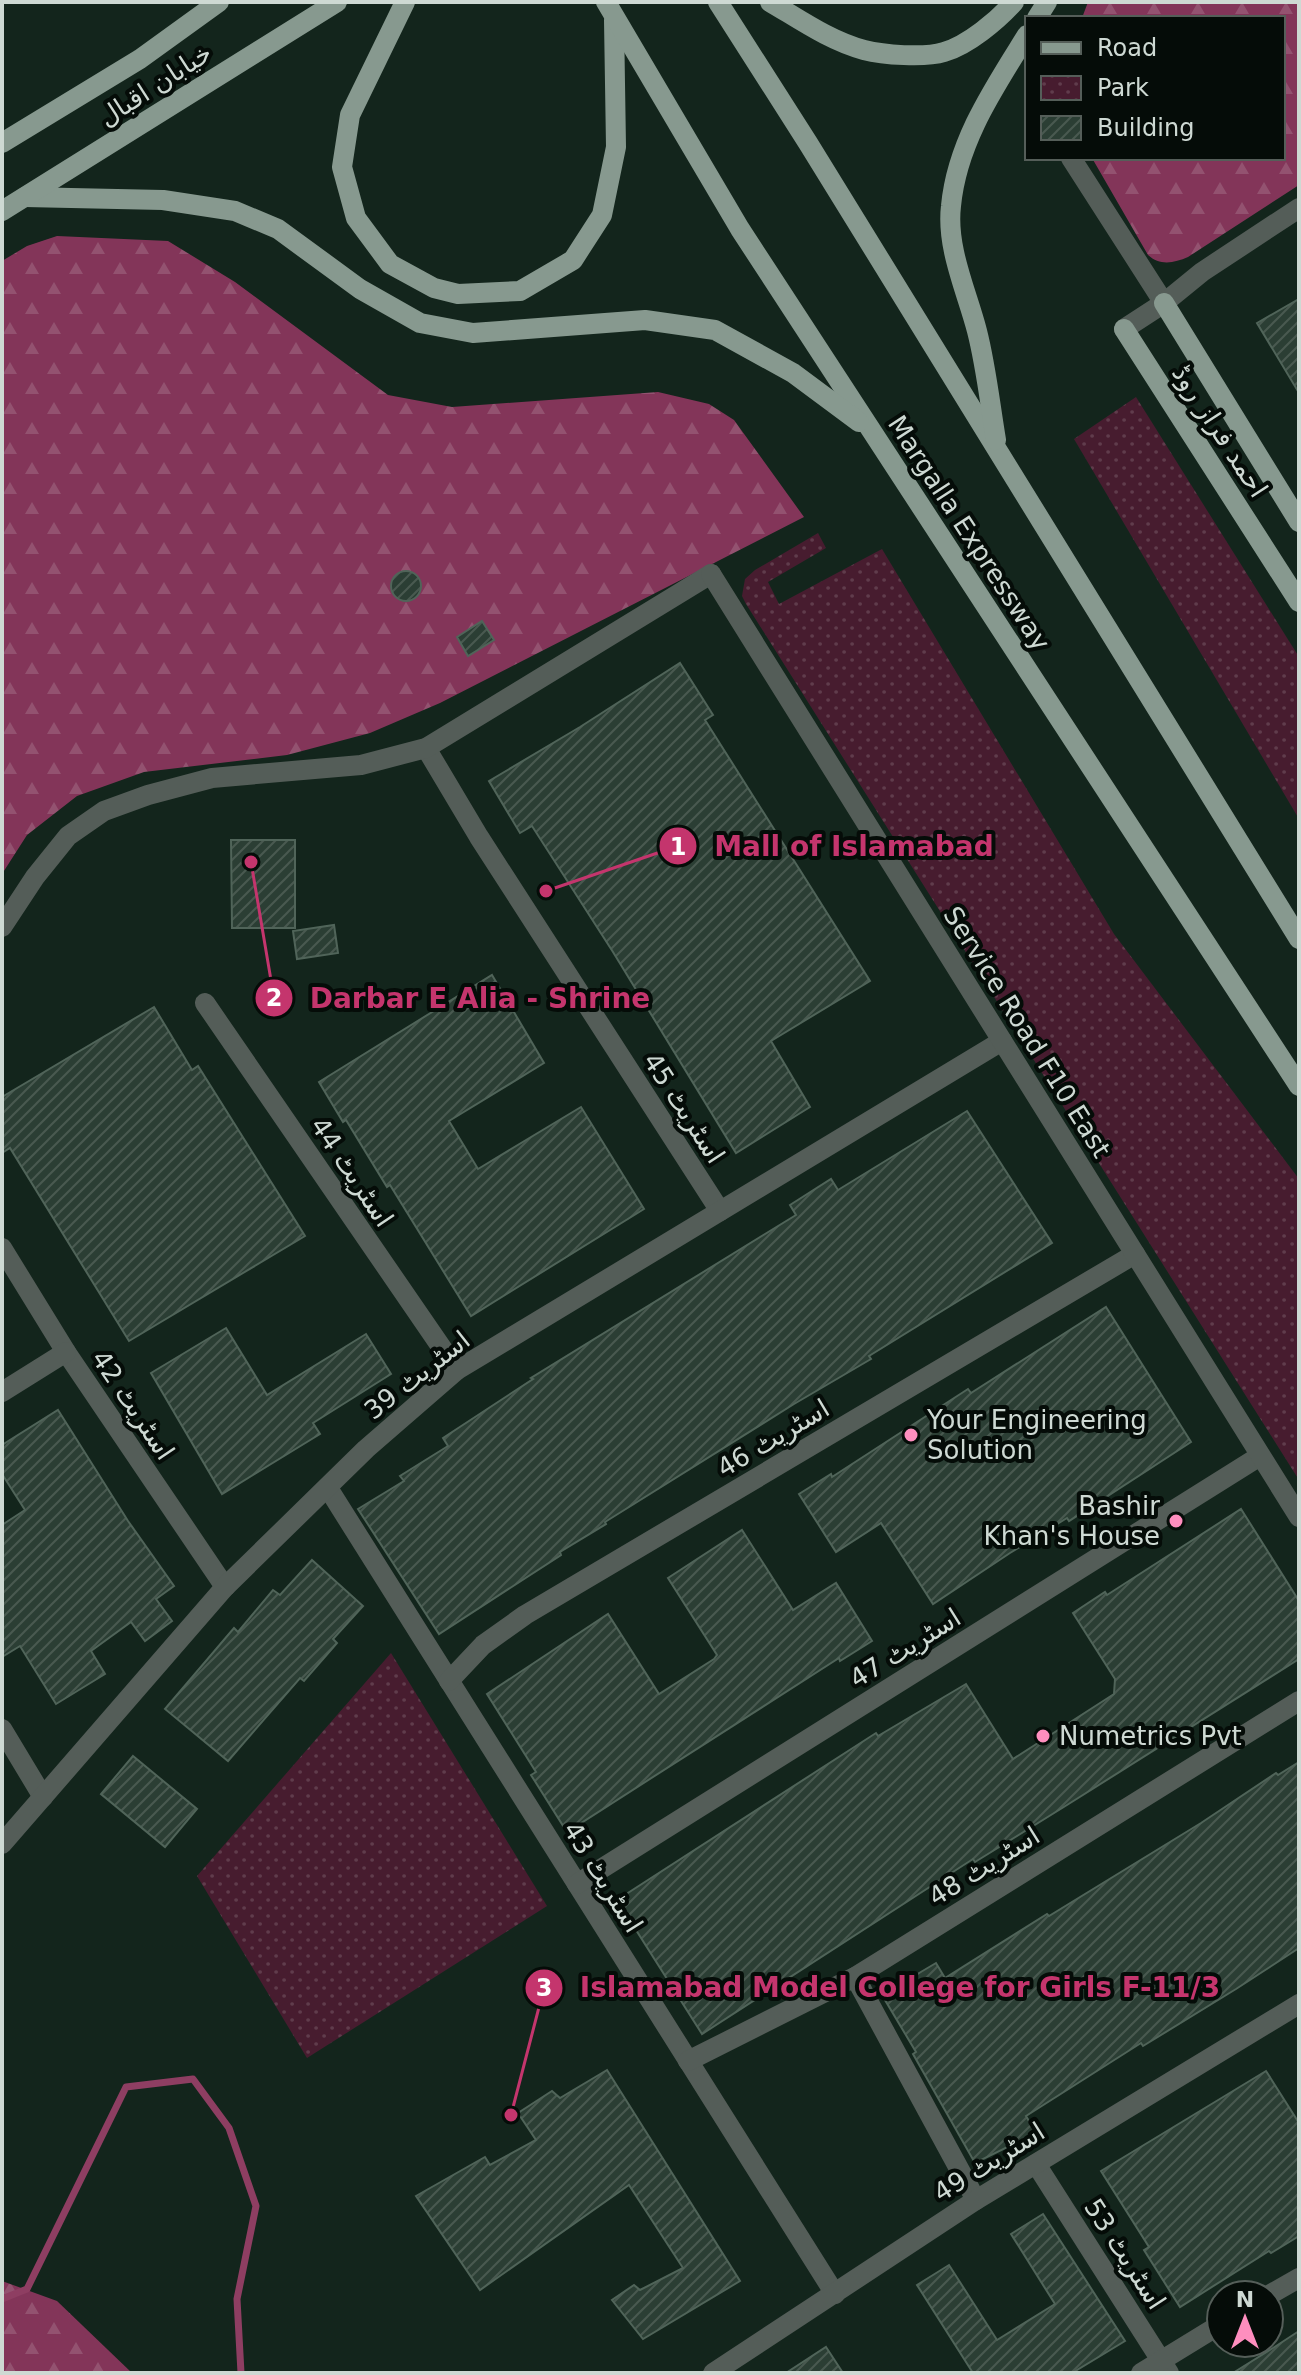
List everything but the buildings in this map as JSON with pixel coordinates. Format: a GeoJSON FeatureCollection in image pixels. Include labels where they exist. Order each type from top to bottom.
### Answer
{"type":"FeatureCollection","features":[{"type":"Feature","properties":{"kind":"main road","name":"خیابان اقبال"},"geometry":{"type":"LineString","coordinates":[[2,143],[140,59],[219,2]]}},
{"type":"Feature","properties":{"kind":"main road","name":"خیابان اقبال"},"geometry":{"type":"LineString","coordinates":[[2,211],[337,2]]}},
{"type":"Feature","properties":{"kind":"main road"},"geometry":{"type":"LineString","coordinates":[[405,2],[350,115],[342,167],[356,218],[390,264],[434,288],[458,294],[520,291],[573,260],[602,215],[616,147],[610,8]]}},
{"type":"Feature","properties":{"kind":"main road"},"geometry":{"type":"LineString","coordinates":[[718,2],[1299,939]]}},
{"type":"Feature","properties":{"kind":"main road"},"geometry":{"type":"LineString","coordinates":[[770,2],[830,36],[864,50],[899,55],[944,52],[984,30],[1014,2]]}},
{"type":"Feature","properties":{"kind":"main road","name":"Margalla Expressway"},"geometry":{"type":"LineString","coordinates":[[610,8],[740,229],[1299,1086]]}},
{"type":"Feature","properties":{"kind":"main road"},"geometry":{"type":"LineString","coordinates":[[998,451],[978,335],[954,249],[950,207],[965,144],[992,91],[1025,38]]}},
{"type":"Feature","properties":{"kind":"main road"},"geometry":{"type":"LineString","coordinates":[[25,197],[163,200],[235,211],[278,229],[360,289],[420,323],[473,333],[645,320],[715,330],[793,373],[872,431]]}},
{"type":"Feature","properties":{"kind":"main road","name":"احمد فراز روڈ"},"geometry":{"type":"LineString","coordinates":[[1164,303],[1299,522]]}},
{"type":"Feature","properties":{"kind":"main road","name":"احمد فراز روڈ"},"geometry":{"type":"LineString","coordinates":[[1124,329],[1299,602]]}},
{"type":"Feature","properties":{"kind":"street"},"geometry":{"type":"LineString","coordinates":[[1072,160],[1164,303]]}},
{"type":"Feature","properties":{"kind":"street"},"geometry":{"type":"LineString","coordinates":[[1124,329],[1164,303],[1202,272],[1299,208]]}},
{"type":"Feature","properties":{"kind":"street","name":"Service Road F10 East"},"geometry":{"type":"LineString","coordinates":[[426,748],[711,574],[1299,1517]]}},
{"type":"Feature","properties":{"kind":"street"},"geometry":{"type":"LineString","coordinates":[[2,927],[35,877],[68,836],[104,811],[148,795],[212,778],[361,765],[426,748]]}},
{"type":"Feature","properties":{"kind":"street","name":"اسٹریٹ 45"},"geometry":{"type":"LineString","coordinates":[[426,748],[479,837],[720,1211]]}},
{"type":"Feature","properties":{"kind":"street","name":"اسٹریٹ 44"},"geometry":{"type":"LineString","coordinates":[[205,1003],[457,1370]]}},
{"type":"Feature","properties":{"kind":"street","name":"اسٹریٹ 39"},"geometry":{"type":"LineString","coordinates":[[2,1844],[225,1587],[403,1414],[457,1370],[1002,1041]]}},
{"type":"Feature","properties":{"kind":"street","name":"اسٹریٹ 42"},"geometry":{"type":"LineString","coordinates":[[2,1248],[66,1352],[225,1587]]}},
{"type":"Feature","properties":{"kind":"street","name":"اسٹریٹ 46"},"geometry":{"type":"LineString","coordinates":[[449,1681],[483,1645],[525,1615],[1135,1254]]}},
{"type":"Feature","properties":{"kind":"street"},"geometry":{"type":"LineString","coordinates":[[2,1392],[66,1352]]}},
{"type":"Feature","properties":{"kind":"street","name":"اسٹریٹ 47"},"geometry":{"type":"LineString","coordinates":[[577,1884],[1260,1456]]}},
{"type":"Feature","properties":{"kind":"street","name":"اسٹریٹ 43"},"geometry":{"type":"LineString","coordinates":[[328,1488],[835,2294]]}},
{"type":"Feature","properties":{"kind":"street","name":"اسٹریٹ 48"},"geometry":{"type":"LineString","coordinates":[[688,2061],[855,1977],[1299,1701]]}},
{"type":"Feature","properties":{"kind":"street"},"geometry":{"type":"LineString","coordinates":[[2,1729],[43,1797]]}},
{"type":"Feature","properties":{"kind":"street"},"geometry":{"type":"LineString","coordinates":[[855,1977],[976,2200]]}},
{"type":"Feature","properties":{"kind":"street","name":"اسٹریٹ 49"},"geometry":{"type":"LineString","coordinates":[[713,2373],[976,2200],[1299,2004]]}},
{"type":"Feature","properties":{"kind":"street","name":"اسٹریٹ 53"},"geometry":{"type":"LineString","coordinates":[[1036,2164],[1165,2366]]}},
{"type":"Feature","properties":{"kind":"street"},"geometry":{"type":"LineString","coordinates":[[1141,2373],[1165,2366],[1205,2336]]}},
{"type":"Feature","properties":{"kind":"green space"},"geometry":{"type":"Polygon","coordinates":[[[1088,2],[1299,2],[1299,185],[1188,257],[1167,262],[1157,261],[1148,255],[1093,160],[1285,160],[1285,16],[1083,16],[1088,2]]]}},
{"type":"Feature","properties":{"kind":"green space"},"geometry":{"type":"Polygon","coordinates":[[[57,236],[168,241],[235,282],[388,395],[452,407],[658,392],[709,404],[734,420],[804,517],[440,703],[370,733],[287,755],[144,772],[77,796],[27,835],[2,874],[2,261],[27,246],[57,236]]]}},
{"type":"Feature","properties":{"kind":"green space"},"geometry":{"type":"Polygon","coordinates":[[[1136,397],[1299,657],[1299,819],[1074,439],[1136,397]]]}},
{"type":"Feature","properties":{"kind":"green space"},"geometry":{"type":"Polygon","coordinates":[[[818,533],[826,548],[768,582],[779,604],[882,549],[1114,934],[1299,1179],[1299,1480],[746,604],[742,596],[745,579],[818,533]]]}},
{"type":"Feature","properties":{"kind":"green space"},"geometry":{"type":"Polygon","coordinates":[[[391,1653],[547,1906],[307,2058],[197,1876],[391,1653]]]}},
{"type":"Feature","properties":{"kind":"green space"},"geometry":{"type":"Polygon","coordinates":[[[2,2281],[57,2301],[132,2373],[2,2373],[2,2281]]]}},
{"type":"Feature","properties":{"kind":"waterway"},"geometry":{"type":"LineString","coordinates":[[2,2299],[27,2289],[126,2087],[193,2079],[229,2128],[256,2206],[237,2299],[241,2373]]}},
{"type":"Feature","properties":{"kind":"place","name":"Darbar E Alia - Shrine"},"geometry":{"type":"Point","coordinates":[251,862]}},
{"type":"Feature","properties":{"kind":"place","name":"Mall of Islamabad"},"geometry":{"type":"Point","coordinates":[546,891]}},
{"type":"Feature","properties":{"kind":"place","name":"Your Engineering Solution"},"geometry":{"type":"Point","coordinates":[911,1435]}},
{"type":"Feature","properties":{"kind":"place","name":"Bashir Khan's House"},"geometry":{"type":"Point","coordinates":[1176,1521]}},
{"type":"Feature","properties":{"kind":"place","name":"Numetrics Pvt"},"geometry":{"type":"Point","coordinates":[1043,1736]}},
{"type":"Feature","properties":{"kind":"place","name":"Islamabad Model College for Girls F-11/3"},"geometry":{"type":"Point","coordinates":[511,2115]}}]}
